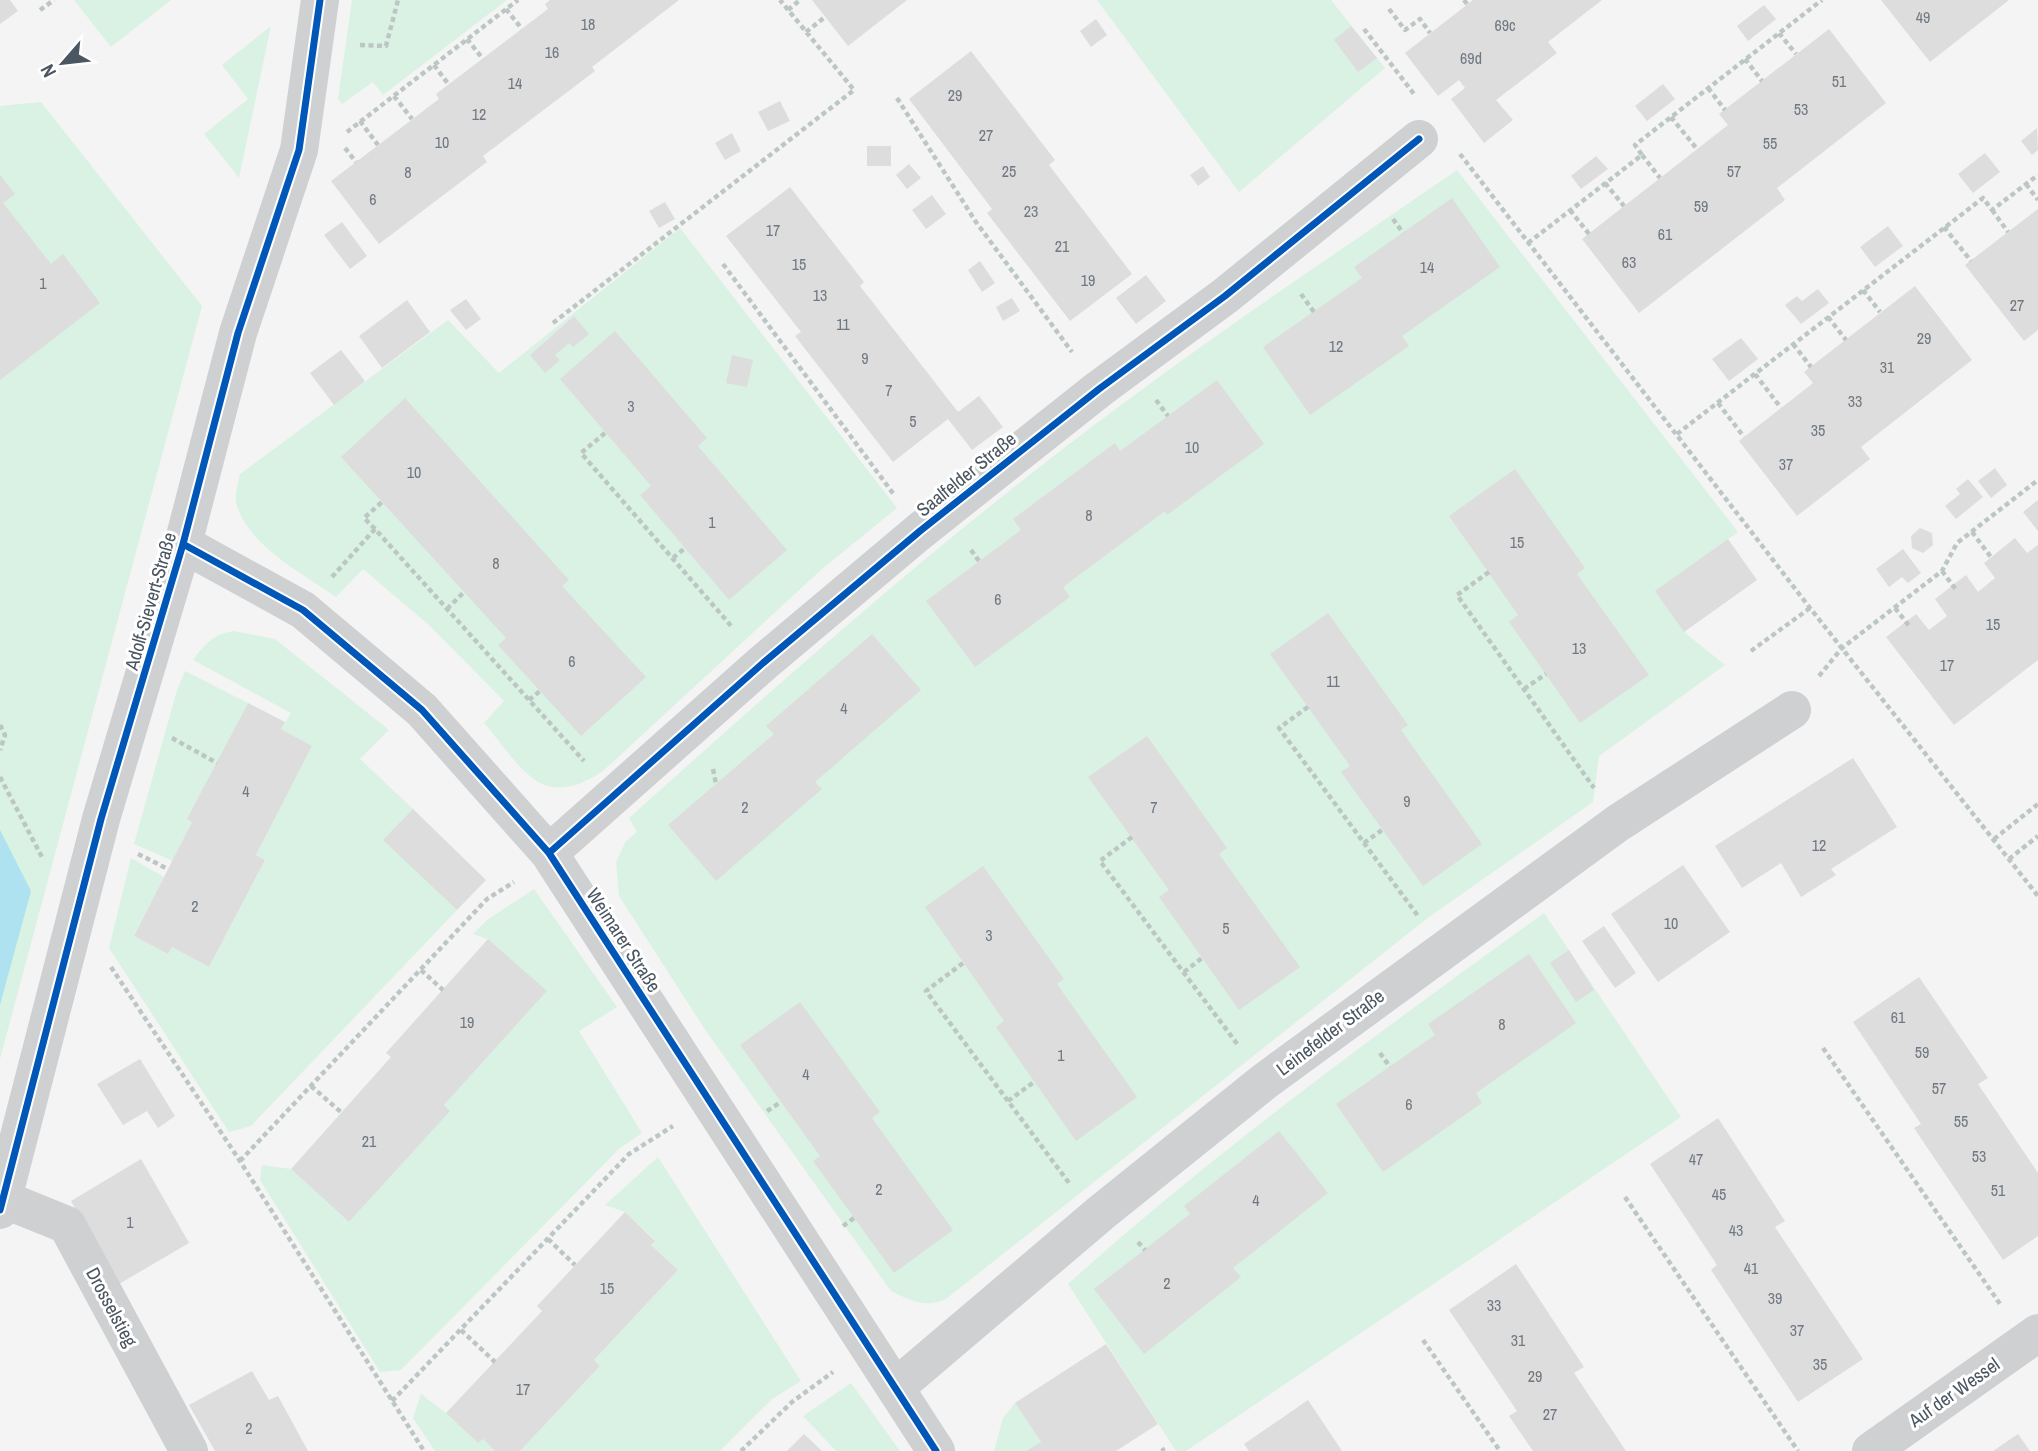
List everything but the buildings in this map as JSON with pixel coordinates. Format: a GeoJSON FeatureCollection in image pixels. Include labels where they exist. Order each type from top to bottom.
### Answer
{"type":"FeatureCollection","features":[{"type":"Feature","properties":{"kind":"street","name":"Adolf-Sievert-Straße"},"geometry":{"type":"LineString","coordinates":[[2,1205],[76,914],[183,544],[239,333],[299,150],[320,0]]}},
{"type":"Feature","properties":{"kind":"street","name":"Saalfelder Straße"},"geometry":{"type":"LineString","coordinates":[[549,853],[763,663],[920,531],[1099,389],[1224,296],[1419,139]]}},
{"type":"Feature","properties":{"kind":"street","name":"Weimarer Straße"},"geometry":{"type":"LineString","coordinates":[[183,544],[303,610],[422,710],[549,853],[936,1451]]}},
{"type":"Feature","properties":{"kind":"street","name":"Leinefelder Straße"},"geometry":{"type":"LineString","coordinates":[[895,1388],[1102,1212],[1265,1081],[1618,823],[1791,710]]}},
{"type":"Feature","properties":{"kind":"street","name":"Drosselstieg"},"geometry":{"type":"LineString","coordinates":[[2,1205],[68,1225],[189,1451]]}},
{"type":"Feature","properties":{"kind":"street","name":"Auf der Wessel"},"geometry":{"type":"LineString","coordinates":[[1871,1451],[2032,1337]]}},
{"type":"Feature","properties":{"kind":"path"},"geometry":{"type":"LineString","coordinates":[[40,10],[54,0]]}},
{"type":"Feature","properties":{"kind":"path"},"geometry":{"type":"LineString","coordinates":[[314,42],[386,46],[398,0]]}},
{"type":"Feature","properties":{"kind":"path"},"geometry":{"type":"LineString","coordinates":[[356,162],[338,139],[518,0]]}},
{"type":"Feature","properties":{"kind":"path"},"geometry":{"type":"LineString","coordinates":[[553,323],[854,90],[780,0]]}},
{"type":"Feature","properties":{"kind":"path"},"geometry":{"type":"LineString","coordinates":[[788,10],[800,0]]}},
{"type":"Feature","properties":{"kind":"path"},"geometry":{"type":"LineString","coordinates":[[1660,178],[1634,145],[1822,0]]}},
{"type":"Feature","properties":{"kind":"path"},"geometry":{"type":"LineString","coordinates":[[506,9],[522,29]]}},
{"type":"Feature","properties":{"kind":"path"},"geometry":{"type":"LineString","coordinates":[[1389,9],[1405,30],[1420,19],[1430,33]]}},
{"type":"Feature","properties":{"kind":"path"},"geometry":{"type":"LineString","coordinates":[[806,32],[825,17]]}},
{"type":"Feature","properties":{"kind":"path"},"geometry":{"type":"LineString","coordinates":[[1779,33],[1796,54]]}},
{"type":"Feature","properties":{"kind":"path"},"geometry":{"type":"LineString","coordinates":[[467,39],[483,59]]}},
{"type":"Feature","properties":{"kind":"path"},"geometry":{"type":"LineString","coordinates":[[1745,59],[1762,81]]}},
{"type":"Feature","properties":{"kind":"path"},"geometry":{"type":"LineString","coordinates":[[434,65],[449,85]]}},
{"type":"Feature","properties":{"kind":"path"},"geometry":{"type":"LineString","coordinates":[[1708,88],[1725,110]]}},
{"type":"Feature","properties":{"kind":"path"},"geometry":{"type":"LineString","coordinates":[[394,96],[412,119]]}},
{"type":"Feature","properties":{"kind":"path"},"geometry":{"type":"LineString","coordinates":[[897,98],[976,222],[1099,389]]}},
{"type":"Feature","properties":{"kind":"path"},"geometry":{"type":"LineString","coordinates":[[1671,117],[1697,149]]}},
{"type":"Feature","properties":{"kind":"path"},"geometry":{"type":"LineString","coordinates":[[360,121],[378,145]]}},
{"type":"Feature","properties":{"kind":"path"},"geometry":{"type":"LineString","coordinates":[[1528,243],[1642,155]]}},
{"type":"Feature","properties":{"kind":"path"},"geometry":{"type":"LineString","coordinates":[[1465,160],[1810,608],[2038,896]]}},
{"type":"Feature","properties":{"kind":"path"},"geometry":{"type":"LineString","coordinates":[[1992,210],[2038,174]]}},
{"type":"Feature","properties":{"kind":"path"},"geometry":{"type":"LineString","coordinates":[[1605,183],[1623,206]]}},
{"type":"Feature","properties":{"kind":"path"},"geometry":{"type":"LineString","coordinates":[[2026,184],[2038,200]]}},
{"type":"Feature","properties":{"kind":"path"},"geometry":{"type":"LineString","coordinates":[[1676,434],[1983,198],[2008,232]]}},
{"type":"Feature","properties":{"kind":"path"},"geometry":{"type":"LineString","coordinates":[[1570,210],[1589,234]]}},
{"type":"Feature","properties":{"kind":"path"},"geometry":{"type":"LineString","coordinates":[[1944,227],[1971,261]]}},
{"type":"Feature","properties":{"kind":"path"},"geometry":{"type":"LineString","coordinates":[[723,264],[920,531]]}},
{"type":"Feature","properties":{"kind":"path"},"geometry":{"type":"LineString","coordinates":[[1863,290],[1880,312]]}},
{"type":"Feature","properties":{"kind":"path"},"geometry":{"type":"LineString","coordinates":[[1828,317],[1846,340]]}},
{"type":"Feature","properties":{"kind":"path"},"geometry":{"type":"LineString","coordinates":[[1793,344],[1811,367]]}},
{"type":"Feature","properties":{"kind":"path"},"geometry":{"type":"LineString","coordinates":[[1755,374],[1781,408]]}},
{"type":"Feature","properties":{"kind":"path"},"geometry":{"type":"LineString","coordinates":[[1718,402],[1744,437]]}},
{"type":"Feature","properties":{"kind":"path"},"geometry":{"type":"LineString","coordinates":[[605,433],[581,453],[763,663]]}},
{"type":"Feature","properties":{"kind":"path"},"geometry":{"type":"LineString","coordinates":[[1842,649],[1942,572],[1957,543],[2038,482]]}},
{"type":"Feature","properties":{"kind":"path"},"geometry":{"type":"LineString","coordinates":[[382,502],[364,518],[615,795]]}},
{"type":"Feature","properties":{"kind":"path"},"geometry":{"type":"LineString","coordinates":[[303,610],[375,529]]}},
{"type":"Feature","properties":{"kind":"path"},"geometry":{"type":"LineString","coordinates":[[1972,532],[1991,557]]}},
{"type":"Feature","properties":{"kind":"path"},"geometry":{"type":"LineString","coordinates":[[673,558],[685,548]]}},
{"type":"Feature","properties":{"kind":"path"},"geometry":{"type":"LineString","coordinates":[[1489,572],[1457,595],[1618,823]]}},
{"type":"Feature","properties":{"kind":"path"},"geometry":{"type":"LineString","coordinates":[[1942,572],[1957,591]]}},
{"type":"Feature","properties":{"kind":"path"},"geometry":{"type":"LineString","coordinates":[[447,609],[464,592]]}},
{"type":"Feature","properties":{"kind":"path"},"geometry":{"type":"LineString","coordinates":[[1751,651],[1810,608]]}},
{"type":"Feature","properties":{"kind":"path"},"geometry":{"type":"LineString","coordinates":[[1895,608],[1910,627]]}},
{"type":"Feature","properties":{"kind":"path"},"geometry":{"type":"LineString","coordinates":[[1524,689],[1546,674]]}},
{"type":"Feature","properties":{"kind":"path"},"geometry":{"type":"LineString","coordinates":[[529,700],[540,691]]}},
{"type":"Feature","properties":{"kind":"path"},"geometry":{"type":"LineString","coordinates":[[1308,707],[1279,727],[1442,950]]}},
{"type":"Feature","properties":{"kind":"path"},"geometry":{"type":"LineString","coordinates":[[0,725],[5,735],[0,750]]}},
{"type":"Feature","properties":{"kind":"path"},"geometry":{"type":"LineString","coordinates":[[0,777],[76,914],[240,1161],[424,1451]]}},
{"type":"Feature","properties":{"kind":"path"},"geometry":{"type":"LineString","coordinates":[[1994,839],[2038,804]]}},
{"type":"Feature","properties":{"kind":"path"},"geometry":{"type":"LineString","coordinates":[[1364,843],[1382,830]]}},
{"type":"Feature","properties":{"kind":"path"},"geometry":{"type":"LineString","coordinates":[[2009,859],[2038,836]]}},
{"type":"Feature","properties":{"kind":"path"},"geometry":{"type":"LineString","coordinates":[[1132,837],[1100,861],[1265,1081]]}},
{"type":"Feature","properties":{"kind":"path"},"geometry":{"type":"LineString","coordinates":[[240,1161],[488,900],[525,875],[549,853]]}},
{"type":"Feature","properties":{"kind":"path"},"geometry":{"type":"LineString","coordinates":[[1184,972],[1202,958]]}},
{"type":"Feature","properties":{"kind":"path"},"geometry":{"type":"LineString","coordinates":[[963,963],[926,991],[1081,1200],[1125,1224],[1145,1250]]}},
{"type":"Feature","properties":{"kind":"path"},"geometry":{"type":"LineString","coordinates":[[421,970],[443,990]]}},
{"type":"Feature","properties":{"kind":"path"},"geometry":{"type":"LineString","coordinates":[[1823,1048],[2032,1337]]}},
{"type":"Feature","properties":{"kind":"path"},"geometry":{"type":"LineString","coordinates":[[1008,1101],[1034,1082]]}},
{"type":"Feature","properties":{"kind":"path"},"geometry":{"type":"LineString","coordinates":[[311,1086],[342,1113]]}},
{"type":"Feature","properties":{"kind":"path"},"geometry":{"type":"LineString","coordinates":[[392,1401],[629,1154],[712,1102]]}},
{"type":"Feature","properties":{"kind":"path"},"geometry":{"type":"LineString","coordinates":[[1625,1197],[1798,1451]]}},
{"type":"Feature","properties":{"kind":"path"},"geometry":{"type":"LineString","coordinates":[[548,1238],[575,1265]]}},
{"type":"Feature","properties":{"kind":"path"},"geometry":{"type":"LineString","coordinates":[[461,1330],[495,1362]]}},
{"type":"Feature","properties":{"kind":"path"},"geometry":{"type":"LineString","coordinates":[[1423,1340],[1500,1451]]}},
{"type":"Feature","properties":{"kind":"path"},"geometry":{"type":"LineString","coordinates":[[741,1451],[792,1402],[869,1346]]}},
{"type":"Feature","properties":{"kind":"green space"},"geometry":{"type":"Polygon","coordinates":[[[74,0],[171,0],[111,47],[74,0]]]}},
{"type":"Feature","properties":{"kind":"green space"},"geometry":{"type":"Polygon","coordinates":[[[352,0],[507,0],[383,95],[373,82],[342,104],[338,99],[352,0]]]}},
{"type":"Feature","properties":{"kind":"green space"},"geometry":{"type":"Polygon","coordinates":[[[1097,0],[1331,0],[1385,68],[1239,192],[1097,0]]]}},
{"type":"Feature","properties":{"kind":"green space"},"geometry":{"type":"Polygon","coordinates":[[[271,26],[239,178],[204,134],[248,99],[222,65],[271,26]]]}},
{"type":"Feature","properties":{"kind":"green space"},"geometry":{"type":"Polygon","coordinates":[[[41,102],[202,306],[0,1059],[0,106],[41,102]]]}},
{"type":"Feature","properties":{"kind":"green space"},"geometry":{"type":"Polygon","coordinates":[[[1457,170],[1738,532],[1656,591],[1684,632],[1725,665],[1599,756],[1593,802],[1429,917],[946,1299],[924,1303],[891,1291],[706,1031],[619,896],[616,862],[626,841],[637,832],[629,818],[815,654],[1005,494],[1255,308],[1457,170]]]}},
{"type":"Feature","properties":{"kind":"green space"},"geometry":{"type":"Polygon","coordinates":[[[680,228],[897,508],[822,569],[603,771],[581,783],[563,787],[548,786],[522,769],[484,723],[504,701],[430,626],[363,569],[336,597],[279,558],[253,534],[237,506],[236,494],[240,474],[448,320],[499,373],[680,228]]]}},
{"type":"Feature","properties":{"kind":"green space"},"geometry":{"type":"Polygon","coordinates":[[[234,631],[275,639],[389,730],[360,759],[413,809],[428,882],[457,910],[251,1126],[229,1132],[109,948],[131,858],[164,877],[134,936],[168,954],[172,947],[209,967],[265,860],[256,855],[312,746],[281,729],[291,713],[193,660],[210,641],[234,631]]]}},
{"type":"Feature","properties":{"kind":"green space"},"geometry":{"type":"Polygon","coordinates":[[[185,671],[248,703],[173,861],[134,844],[177,690],[185,671]]]}},
{"type":"Feature","properties":{"kind":"green space"},"geometry":{"type":"Polygon","coordinates":[[[534,889],[617,1007],[579,1031],[642,1133],[620,1148],[401,1370],[380,1372],[260,1180],[262,1165],[291,1169],[349,1222],[449,1111],[444,1105],[546,992],[488,939],[473,934],[487,920],[534,889]]]}},
{"type":"Feature","properties":{"kind":"green space"},"geometry":{"type":"Polygon","coordinates":[[[1544,913],[1681,1117],[1186,1451],[1176,1451],[1068,1284],[1242,1138],[1544,913]]]}},
{"type":"Feature","properties":{"kind":"green space"},"geometry":{"type":"Polygon","coordinates":[[[658,1157],[801,1381],[772,1399],[720,1451],[520,1451],[600,1366],[594,1360],[678,1270],[651,1245],[655,1240],[625,1212],[605,1205],[658,1157]]]}},
{"type":"Feature","properties":{"kind":"green space"},"geometry":{"type":"Polygon","coordinates":[[[851,1383],[900,1451],[836,1451],[803,1416],[851,1383]]]}},
{"type":"Feature","properties":{"kind":"green space"},"geometry":{"type":"Polygon","coordinates":[[[421,1394],[478,1443],[483,1439],[495,1451],[435,1451],[413,1418],[421,1394]]]}},
{"type":"Feature","properties":{"kind":"green space"},"geometry":{"type":"Polygon","coordinates":[[[1015,1403],[1041,1442],[1026,1451],[994,1451],[1003,1418],[1015,1403]]]}},
{"type":"Feature","properties":{"kind":"water"},"geometry":{"type":"Polygon","coordinates":[[[0,830],[31,891],[0,1005],[0,830]]]}},
{"type":"Feature","properties":{"kind":"cycle path"},"geometry":{"type":"LineString","coordinates":[[0,1210],[101,819],[183,544],[238,333],[299,150],[320,0]]}},
{"type":"Feature","properties":{"kind":"cycle path"},"geometry":{"type":"LineString","coordinates":[[549,853],[763,663],[920,531],[1099,389],[1225,296],[1419,139]]}},
{"type":"Feature","properties":{"kind":"cycle path"},"geometry":{"type":"LineString","coordinates":[[183,544],[303,610],[422,710],[549,853],[936,1451]]}}]}
